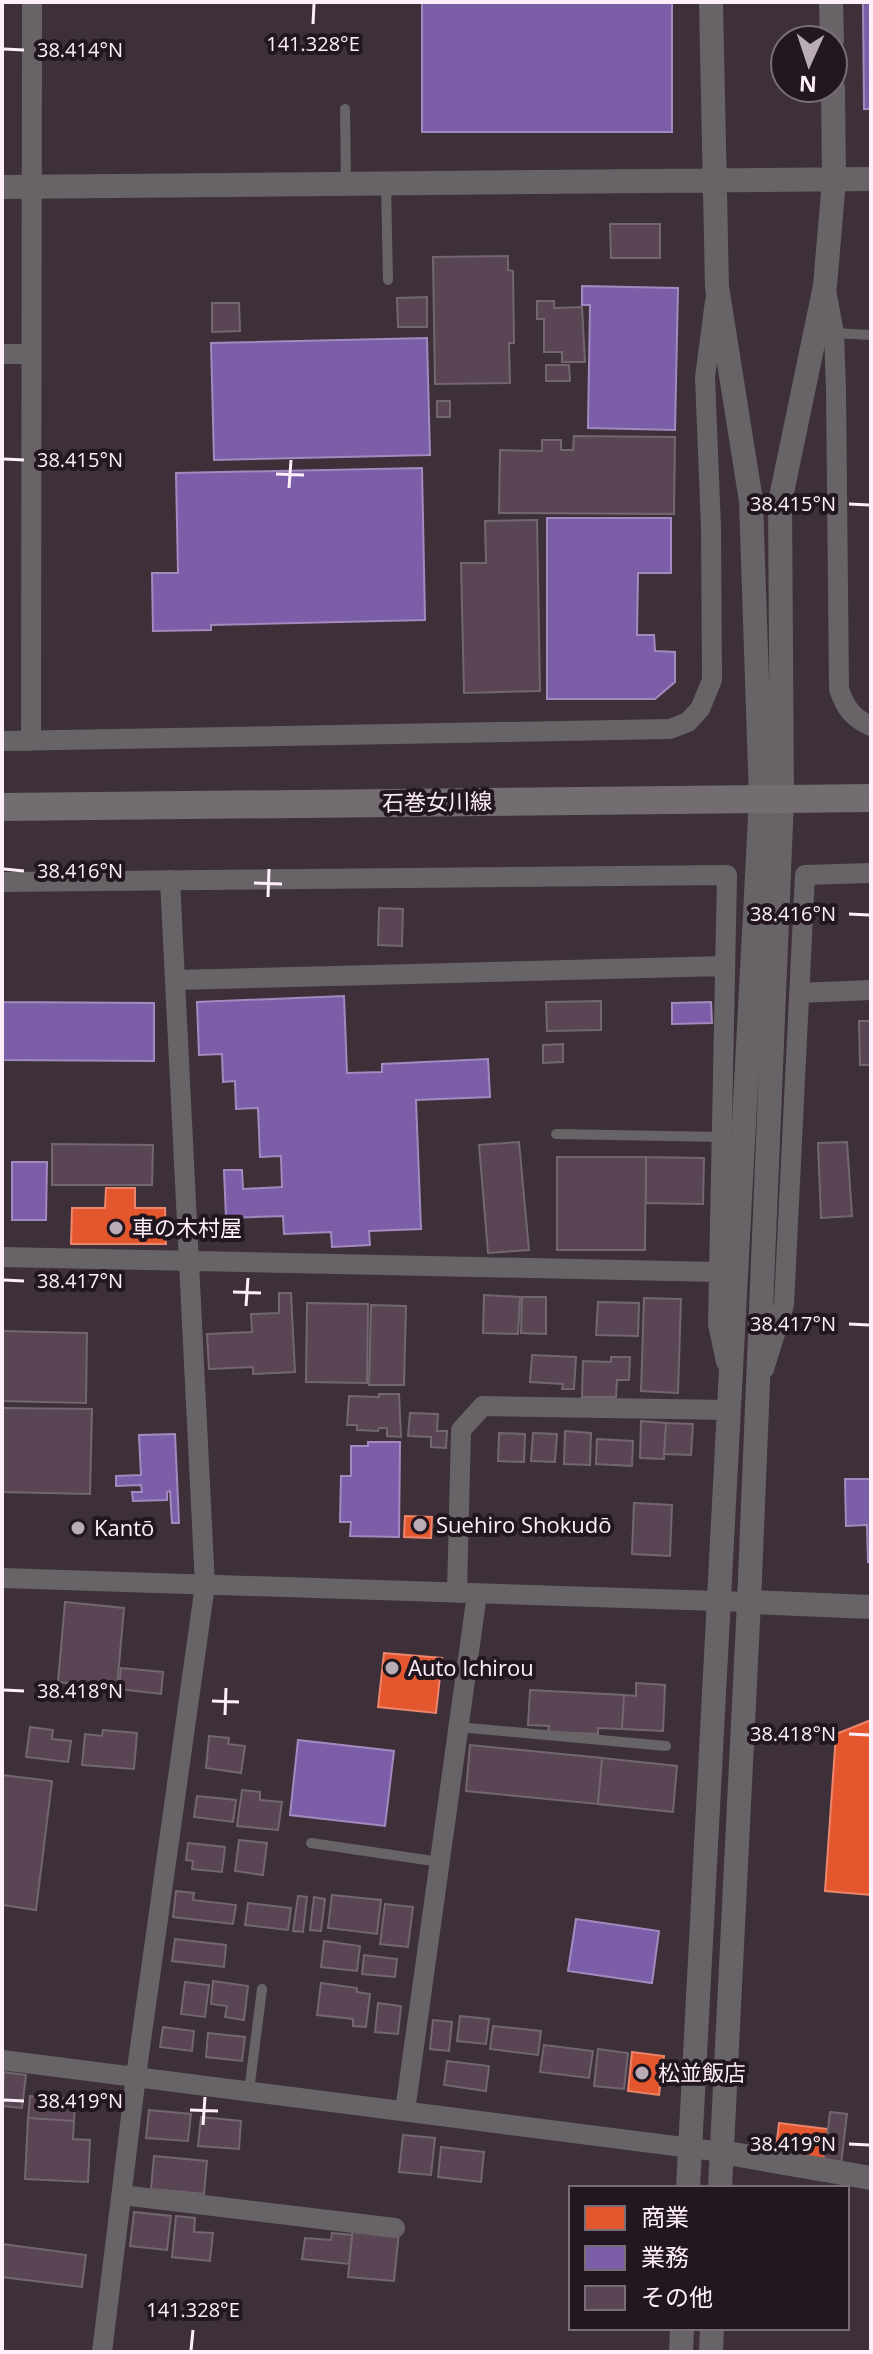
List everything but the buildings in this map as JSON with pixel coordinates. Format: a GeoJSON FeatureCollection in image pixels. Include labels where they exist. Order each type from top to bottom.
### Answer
{"type":"FeatureCollection","features":[{"type":"Feature","properties":{"kind":"main road","name":"石巻女川線"},"geometry":{"type":"LineString","coordinates":[[2,807],[871,798]]}},
{"type":"Feature","properties":{"kind":"street"},"geometry":{"type":"LineString","coordinates":[[31,741],[32,2]]}},
{"type":"Feature","properties":{"kind":"street"},"geometry":{"type":"LineString","coordinates":[[688,2186],[730,1398],[772,799],[751,501],[717,287],[711,2]]}},
{"type":"Feature","properties":{"kind":"street"},"geometry":{"type":"LineString","coordinates":[[831,2],[832,24]]}},
{"type":"Feature","properties":{"kind":"street"},"geometry":{"type":"LineString","coordinates":[[720,2186],[757,1392],[780,502],[825,286],[834,180],[833,104]]}},
{"type":"Feature","properties":{"kind":"street"},"geometry":{"type":"LineString","coordinates":[[2,187],[871,179]]}},
{"type":"Feature","properties":{"kind":"street"},"geometry":{"type":"LineString","coordinates":[[825,286],[834,333],[839,689],[845,706],[853,716],[871,726]]}},
{"type":"Feature","properties":{"kind":"street"},"geometry":{"type":"LineString","coordinates":[[2,741],[670,729],[688,722],[700,709],[712,680],[711,528],[705,377],[717,287]]}},
{"type":"Feature","properties":{"kind":"street"},"geometry":{"type":"LineString","coordinates":[[2,354],[31,354]]}},
{"type":"Feature","properties":{"kind":"street"},"geometry":{"type":"LineString","coordinates":[[757,1392],[784,1305],[805,875],[871,873]]}},
{"type":"Feature","properties":{"kind":"street"},"geometry":{"type":"LineString","coordinates":[[2,882],[727,875],[718,1324],[730,1398]]}},
{"type":"Feature","properties":{"kind":"street"},"geometry":{"type":"LineString","coordinates":[[102,2352],[136,2076],[205,1585],[170,880]]}},
{"type":"Feature","properties":{"kind":"street"},"geometry":{"type":"LineString","coordinates":[[175,980],[725,966]]}},
{"type":"Feature","properties":{"kind":"street"},"geometry":{"type":"LineString","coordinates":[[799,993],[871,990]]}},
{"type":"Feature","properties":{"kind":"street"},"geometry":{"type":"LineString","coordinates":[[2,1257],[719,1272]]}},
{"type":"Feature","properties":{"kind":"street"},"geometry":{"type":"LineString","coordinates":[[405,2111],[458,1727],[467,1593],[461,1430],[483,1406],[730,1398]]}},
{"type":"Feature","properties":{"kind":"street"},"geometry":{"type":"LineString","coordinates":[[2,1578],[871,1607]]}},
{"type":"Feature","properties":{"kind":"street"},"geometry":{"type":"LineString","coordinates":[[706,1866],[736,1868]]}},
{"type":"Feature","properties":{"kind":"street"},"geometry":{"type":"LineString","coordinates":[[2,2060],[722,2152],[871,2178]]}},
{"type":"Feature","properties":{"kind":"street"},"geometry":{"type":"LineString","coordinates":[[122,2195],[395,2228]]}},
{"type":"Feature","properties":{"kind":"street"},"geometry":{"type":"LineString","coordinates":[[681,2352],[682,2330]]}},
{"type":"Feature","properties":{"kind":"street"},"geometry":{"type":"LineString","coordinates":[[711,2352],[712,2330]]}},
{"type":"Feature","properties":{"kind":"lane"},"geometry":{"type":"LineString","coordinates":[[345,109],[346,184]]}},
{"type":"Feature","properties":{"kind":"lane"},"geometry":{"type":"LineString","coordinates":[[386,184],[388,280]]}},
{"type":"Feature","properties":{"kind":"lane"},"geometry":{"type":"LineString","coordinates":[[834,333],[871,335]]}},
{"type":"Feature","properties":{"kind":"lane"},"geometry":{"type":"LineString","coordinates":[[556,1134],[722,1137]]}},
{"type":"Feature","properties":{"kind":"lane"},"geometry":{"type":"LineString","coordinates":[[458,1727],[666,1746]]}},
{"type":"Feature","properties":{"kind":"lane"},"geometry":{"type":"LineString","coordinates":[[311,1843],[440,1862]]}},
{"type":"Feature","properties":{"kind":"lane"},"geometry":{"type":"LineString","coordinates":[[249,2091],[262,1989]]}},
{"type":"Feature","properties":{"kind":"place","name":"車の木村屋"},"geometry":{"type":"Point","coordinates":[116,1228]}},
{"type":"Feature","properties":{"kind":"place","name":"Suehiro Shokudō"},"geometry":{"type":"Point","coordinates":[420,1525]}},
{"type":"Feature","properties":{"kind":"place","name":"Kantō"},"geometry":{"type":"Point","coordinates":[78,1528]}},
{"type":"Feature","properties":{"kind":"place","name":"Auto Ichirou"},"geometry":{"type":"Point","coordinates":[392,1668]}},
{"type":"Feature","properties":{"kind":"place","name":"松並飯店"},"geometry":{"type":"Point","coordinates":[642,2073]}}]}
